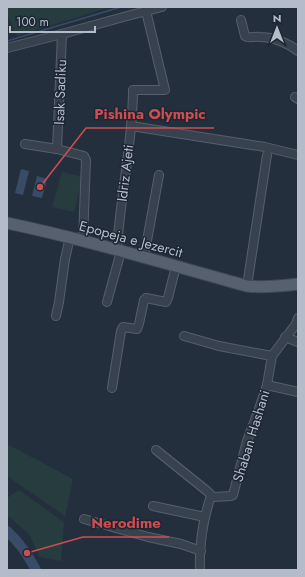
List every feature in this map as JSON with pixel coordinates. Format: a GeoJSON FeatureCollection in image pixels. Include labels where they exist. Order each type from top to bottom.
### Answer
{"type":"FeatureCollection","features":[{"type":"Feature","properties":{"kind":"main road","name":"Epopeja e Jezercit"},"geometry":{"type":"LineString","coordinates":[[7,223],[83,240],[247,286],[256,287],[298,284]]}},
{"type":"Feature","properties":{"kind":"street"},"geometry":{"type":"LineString","coordinates":[[7,48],[162,7]]}},
{"type":"Feature","properties":{"kind":"street","name":"Idriz Ajeti"},"geometry":{"type":"LineString","coordinates":[[107,302],[119,250],[119,224],[131,126],[133,90],[164,90],[146,11]]}},
{"type":"Feature","properties":{"kind":"street"},"geometry":{"type":"LineString","coordinates":[[241,20],[245,36],[260,36],[274,39],[298,51]]}},
{"type":"Feature","properties":{"kind":"street","name":"Isak Sadiku"},"geometry":{"type":"LineString","coordinates":[[57,149],[62,34]]}},
{"type":"Feature","properties":{"kind":"street"},"geometry":{"type":"LineString","coordinates":[[131,126],[265,147],[298,155]]}},
{"type":"Feature","properties":{"kind":"street"},"geometry":{"type":"LineString","coordinates":[[25,144],[57,149],[84,156],[86,160],[83,240]]}},
{"type":"Feature","properties":{"kind":"street"},"geometry":{"type":"LineString","coordinates":[[247,286],[267,155]]}},
{"type":"Feature","properties":{"kind":"street"},"geometry":{"type":"LineString","coordinates":[[144,257],[159,175]]}},
{"type":"Feature","properties":{"kind":"street"},"geometry":{"type":"LineString","coordinates":[[56,316],[70,237]]}},
{"type":"Feature","properties":{"kind":"street"},"geometry":{"type":"LineString","coordinates":[[112,388],[121,331],[123,327],[137,329],[140,324],[144,300],[146,298],[166,302],[176,266]]}},
{"type":"Feature","properties":{"kind":"street","name":"Shaban Hashani"},"geometry":{"type":"LineString","coordinates":[[211,497],[233,495],[247,441],[267,385],[272,356],[297,322]]}},
{"type":"Feature","properties":{"kind":"street"},"geometry":{"type":"LineString","coordinates":[[184,336],[219,346],[272,356]]}},
{"type":"Feature","properties":{"kind":"street"},"geometry":{"type":"LineString","coordinates":[[285,338],[298,342]]}},
{"type":"Feature","properties":{"kind":"street"},"geometry":{"type":"LineString","coordinates":[[267,385],[298,392]]}},
{"type":"Feature","properties":{"kind":"street"},"geometry":{"type":"LineString","coordinates":[[156,450],[211,495],[204,518],[200,570]]}},
{"type":"Feature","properties":{"kind":"street"},"geometry":{"type":"LineString","coordinates":[[153,506],[204,518]]}},
{"type":"Feature","properties":{"kind":"street"},"geometry":{"type":"LineString","coordinates":[[84,519],[148,537],[181,544],[201,551]]}},
{"type":"Feature","properties":{"kind":"green space"},"geometry":{"type":"Polygon","coordinates":[[[7,7],[110,7],[17,36],[7,14],[7,7]]]}},
{"type":"Feature","properties":{"kind":"green space"},"geometry":{"type":"Polygon","coordinates":[[[62,172],[83,177],[74,212],[52,207],[62,172]]]}},
{"type":"Feature","properties":{"kind":"green space"},"geometry":{"type":"Polygon","coordinates":[[[7,444],[73,479],[65,516],[7,476],[7,444]]]}},
{"type":"Feature","properties":{"kind":"green space"},"geometry":{"type":"Polygon","coordinates":[[[19,490],[64,522],[61,561],[40,557],[29,534],[7,515],[7,498],[19,490]]]}},
{"type":"Feature","properties":{"kind":"water"},"geometry":{"type":"Polygon","coordinates":[[[21,169],[29,171],[23,195],[15,193],[21,169]]]}},
{"type":"Feature","properties":{"kind":"water"},"geometry":{"type":"Polygon","coordinates":[[[37,176],[47,179],[42,198],[32,196],[37,176]]]}},
{"type":"Feature","properties":{"kind":"waterway"},"geometry":{"type":"LineString","coordinates":[[7,41],[121,7]]}},
{"type":"Feature","properties":{"kind":"waterway"},"geometry":{"type":"LineString","coordinates":[[7,531],[23,549],[36,570]]}},
{"type":"Feature","properties":{"kind":"place","name":"Pishina Olympic"},"geometry":{"type":"Point","coordinates":[40,187]}},
{"type":"Feature","properties":{"kind":"place","name":"Nerodime"},"geometry":{"type":"Point","coordinates":[27,553]}}]}
